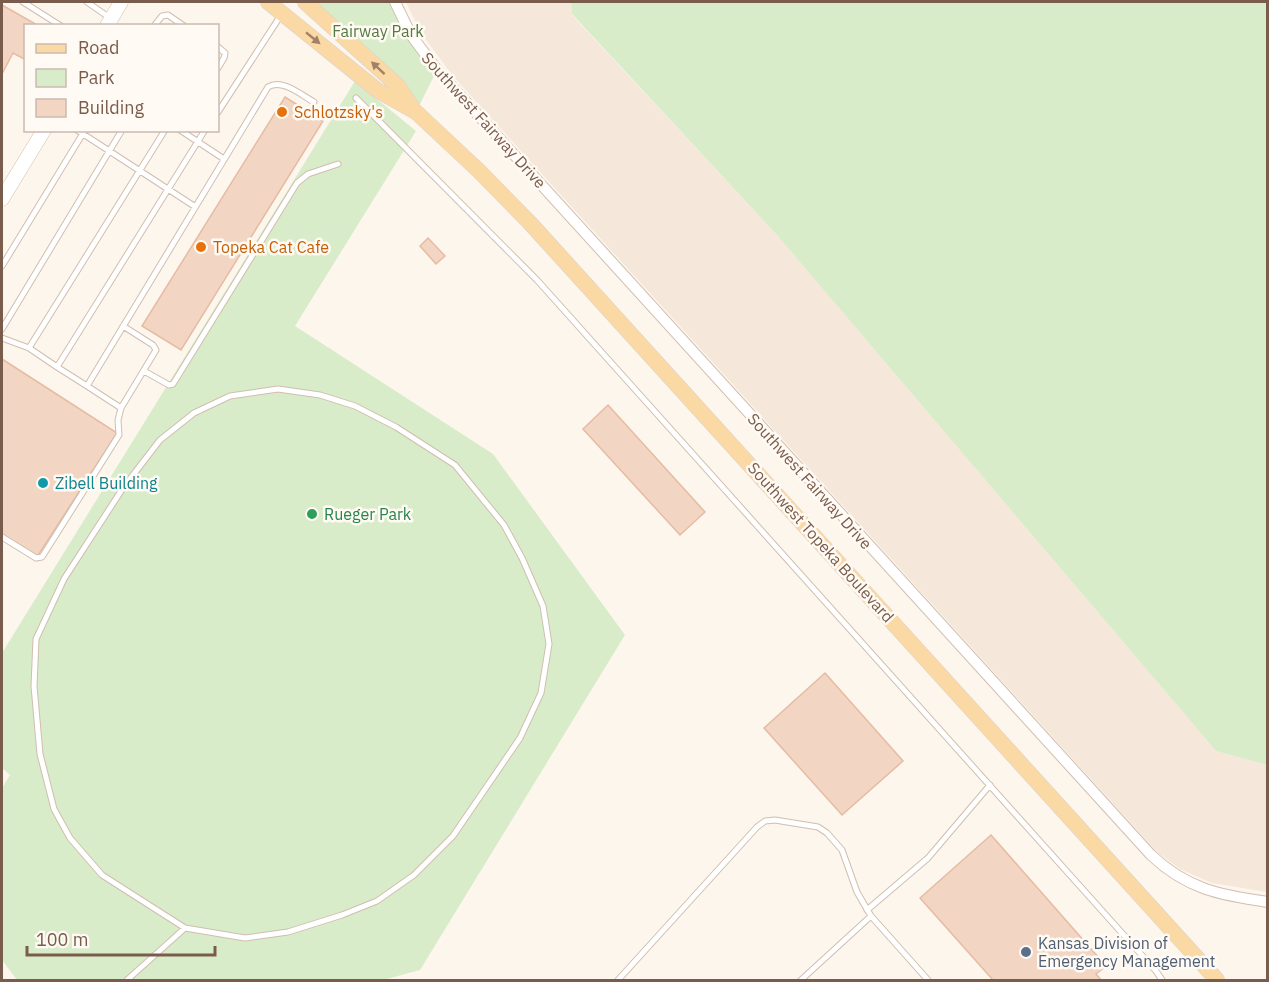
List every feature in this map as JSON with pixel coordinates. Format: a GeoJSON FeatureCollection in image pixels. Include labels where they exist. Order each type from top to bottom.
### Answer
{"type":"FeatureCollection","features":[{"type":"Feature","properties":{"kind":"main road"},"geometry":{"type":"LineString","coordinates":[[109,22],[121,2]]}},
{"type":"Feature","properties":{"kind":"main road","name":"Southwest Topeka Boulevard"},"geometry":{"type":"LineString","coordinates":[[268,2],[378,90],[416,112]]}},
{"type":"Feature","properties":{"kind":"main road","name":"Southwest Topeka Boulevard"},"geometry":{"type":"LineString","coordinates":[[305,2],[398,87],[416,112],[479,171],[596,294],[1217,981]]}},
{"type":"Feature","properties":{"kind":"main road"},"geometry":{"type":"LineString","coordinates":[[4,192],[43,132]]}},
{"type":"Feature","properties":{"kind":"street","name":"Southwest Fairway Drive"},"geometry":{"type":"LineString","coordinates":[[395,2],[411,35],[437,70],[1151,855],[1171,872],[1193,885],[1228,897],[1268,902]]}},
{"type":"Feature","properties":{"kind":"lane"},"geometry":{"type":"LineString","coordinates":[[23,2],[58,24]]}},
{"type":"Feature","properties":{"kind":"lane"},"geometry":{"type":"LineString","coordinates":[[87,2],[109,22]]}},
{"type":"Feature","properties":{"kind":"lane"},"geometry":{"type":"LineString","coordinates":[[219,110],[282,13]]}},
{"type":"Feature","properties":{"kind":"lane"},"geometry":{"type":"LineString","coordinates":[[156,24],[162,16],[168,15],[181,24]]}},
{"type":"Feature","properties":{"kind":"lane"},"geometry":{"type":"LineString","coordinates":[[219,48],[225,53],[219,66]]}},
{"type":"Feature","properties":{"kind":"lane"},"geometry":{"type":"LineString","coordinates":[[87,386],[268,87],[274,83],[280,83],[314,102]]}},
{"type":"Feature","properties":{"kind":"lane"},"geometry":{"type":"LineString","coordinates":[[356,98],[537,280],[1148,962],[1162,981]]}},
{"type":"Feature","properties":{"kind":"lane"},"geometry":{"type":"LineString","coordinates":[[2,266],[84,132],[109,152],[194,206]]}},
{"type":"Feature","properties":{"kind":"lane"},"geometry":{"type":"LineString","coordinates":[[2,329],[121,132]]}},
{"type":"Feature","properties":{"kind":"lane"},"geometry":{"type":"LineString","coordinates":[[29,348],[164,132]]}},
{"type":"Feature","properties":{"kind":"lane"},"geometry":{"type":"LineString","coordinates":[[183,132],[224,159]]}},
{"type":"Feature","properties":{"kind":"lane"},"geometry":{"type":"LineString","coordinates":[[57,367],[204,132]]}},
{"type":"Feature","properties":{"kind":"lane"},"geometry":{"type":"LineString","coordinates":[[144,371],[169,385],[173,384],[297,183],[308,174],[338,164]]}},
{"type":"Feature","properties":{"kind":"lane"},"geometry":{"type":"LineString","coordinates":[[2,537],[36,558],[42,557],[119,435],[118,420],[121,408],[156,350],[153,345],[123,326]]}},
{"type":"Feature","properties":{"kind":"lane"},"geometry":{"type":"LineString","coordinates":[[2,338],[29,348],[121,408]]}},
{"type":"Feature","properties":{"kind":"lane"},"geometry":{"type":"LineString","coordinates":[[278,389],[320,395],[355,406],[396,426],[455,465],[504,525],[522,558],[543,606],[549,644],[542,693],[520,738],[453,836],[414,875],[377,901],[288,932],[245,938],[185,928],[102,875],[70,838],[54,808],[40,754],[34,686],[36,639],[64,579],[123,488],[160,440],[194,413],[230,396],[278,389]]}},
{"type":"Feature","properties":{"kind":"lane"},"geometry":{"type":"LineString","coordinates":[[867,910],[928,858],[990,785]]}},
{"type":"Feature","properties":{"kind":"lane"},"geometry":{"type":"LineString","coordinates":[[618,981],[757,827],[765,821],[775,820],[818,827],[827,833],[842,850],[856,891],[871,916],[928,981]]}},
{"type":"Feature","properties":{"kind":"lane"},"geometry":{"type":"LineString","coordinates":[[801,981],[871,916]]}},
{"type":"Feature","properties":{"kind":"lane"},"geometry":{"type":"LineString","coordinates":[[127,981],[185,928]]}},
{"type":"Feature","properties":{"kind":"shaded area"},"geometry":{"type":"Polygon","coordinates":[[[406,2],[571,2],[572,15],[776,234],[1216,751],[1267,765],[1267,892],[1212,883],[1180,869],[1157,852],[452,75],[421,33],[406,2]]]}},
{"type":"Feature","properties":{"kind":"green space","name":"Fairway Park"},"geometry":{"type":"Polygon","coordinates":[[[307,2],[395,2],[437,70],[416,112],[307,2]]]}},
{"type":"Feature","properties":{"kind":"green space"},"geometry":{"type":"Polygon","coordinates":[[[571,2],[1267,2],[1267,765],[1216,751],[776,234],[572,14],[571,2]]]}},
{"type":"Feature","properties":{"kind":"green space","name":"Rueger Park"},"geometry":{"type":"Polygon","coordinates":[[[355,81],[416,131],[295,326],[493,454],[625,635],[420,970],[383,980],[17,980],[2,960],[2,788],[10,775],[2,768],[2,653],[355,81]]]}},
{"type":"Feature","properties":{"kind":"building"},"geometry":{"type":"Polygon","coordinates":[[[2,5],[35,24],[24,24],[24,59],[13,53],[2,74],[2,5]]]}},
{"type":"Feature","properties":{"kind":"building"},"geometry":{"type":"Polygon","coordinates":[[[285,97],[323,121],[181,350],[142,326],[285,97]]]}},
{"type":"Feature","properties":{"kind":"building"},"geometry":{"type":"Polygon","coordinates":[[[428,238],[445,256],[436,264],[420,246],[428,238]]]}},
{"type":"Feature","properties":{"kind":"building","name":"Zibell Building"},"geometry":{"type":"Polygon","coordinates":[[[2,359],[117,433],[37,557],[2,534],[2,359]]]}},
{"type":"Feature","properties":{"kind":"building"},"geometry":{"type":"Polygon","coordinates":[[[608,405],[705,512],[680,535],[583,429],[608,405]]]}},
{"type":"Feature","properties":{"kind":"building"},"geometry":{"type":"Polygon","coordinates":[[[825,673],[903,761],[842,815],[764,728],[825,673]]]}},
{"type":"Feature","properties":{"kind":"building"},"geometry":{"type":"Polygon","coordinates":[[[991,835],[1106,966],[1096,974],[1101,980],[993,980],[920,898],[991,835]]]}},
{"type":"Feature","properties":{"kind":"place","name":"Schlotzsky's"},"geometry":{"type":"Point","coordinates":[282,112]}},
{"type":"Feature","properties":{"kind":"place","name":"Topeka Cat Cafe"},"geometry":{"type":"Point","coordinates":[201,247]}},
{"type":"Feature","properties":{"kind":"place","name":"Zibell Building"},"geometry":{"type":"Point","coordinates":[43,483]}},
{"type":"Feature","properties":{"kind":"place","name":"Rueger Park"},"geometry":{"type":"Point","coordinates":[312,514]}},
{"type":"Feature","properties":{"kind":"place","name":"Kansas Division of Emergency Management"},"geometry":{"type":"Point","coordinates":[1026,952]}}]}
